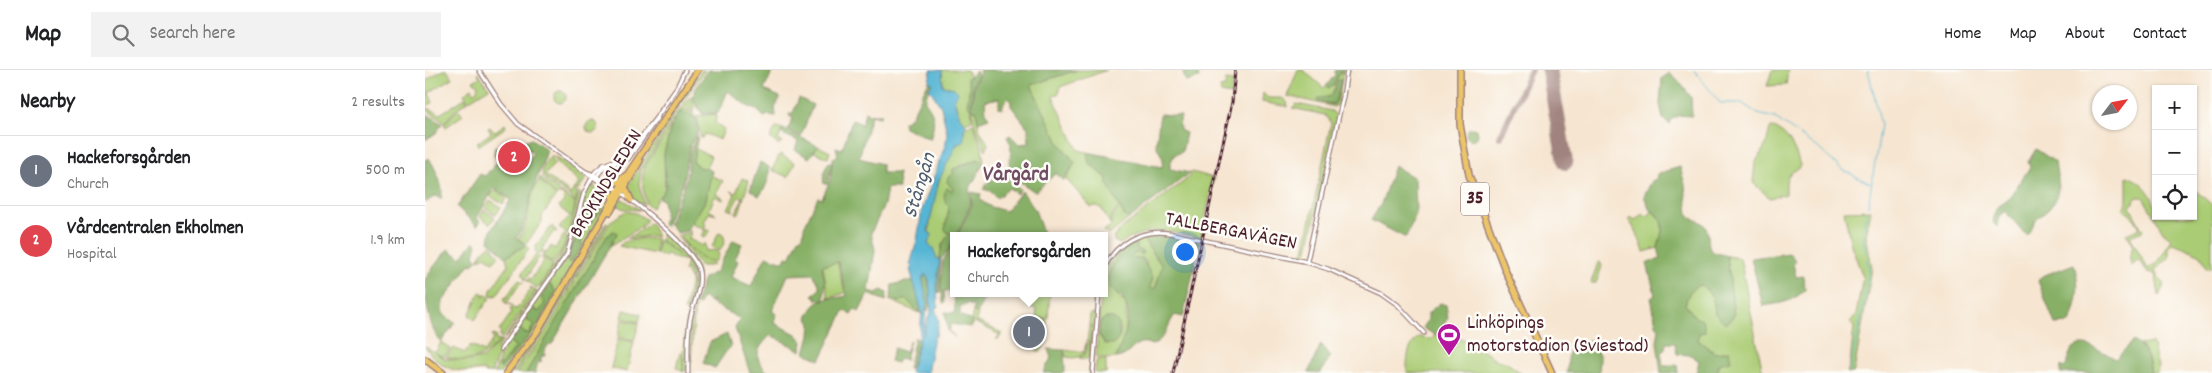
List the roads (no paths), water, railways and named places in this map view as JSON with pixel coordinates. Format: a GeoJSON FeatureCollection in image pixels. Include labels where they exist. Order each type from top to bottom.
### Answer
{"type":"FeatureCollection","features":[{"type":"Feature","properties":{"kind":"main road","name":"BROKINDSLEDEN"},"geometry":{"type":"LineString","coordinates":[[505,373],[541,327],[619,193],[629,172],[698,70]]}},
{"type":"Feature","properties":{"kind":"main road","name":"35"},"geometry":{"type":"LineString","coordinates":[[1458,70],[1460,124],[1469,175],[1502,261],[1551,373]]}},
{"type":"Feature","properties":{"kind":"main road","name":"BROKINDSLEDEN"},"geometry":{"type":"LineString","coordinates":[[577,265],[613,200],[625,187],[665,118]]}},
{"type":"Feature","properties":{"kind":"main road"},"geometry":{"type":"LineString","coordinates":[[613,200],[608,186],[618,182],[629,172]]}},
{"type":"Feature","properties":{"kind":"main road"},"geometry":{"type":"LineString","coordinates":[[625,187],[631,200]]}},
{"type":"Feature","properties":{"kind":"main road"},"geometry":{"type":"LineString","coordinates":[[425,361],[439,373]]}},
{"type":"Feature","properties":{"kind":"main road"},"geometry":{"type":"LineString","coordinates":[[425,361],[443,373]]}},
{"type":"Feature","properties":{"kind":"street"},"geometry":{"type":"LineString","coordinates":[[479,70],[501,104],[515,121],[586,172],[631,200],[688,250],[695,260],[699,270],[699,283],[689,329],[689,373]]}},
{"type":"Feature","properties":{"kind":"street"},"geometry":{"type":"LineString","coordinates":[[501,349],[567,254],[584,193],[594,177],[604,167],[624,162],[629,158],[677,89],[685,70]]}},
{"type":"Feature","properties":{"kind":"street"},"geometry":{"type":"LineString","coordinates":[[1307,262],[1343,97],[1347,70]]}},
{"type":"Feature","properties":{"kind":"street"},"geometry":{"type":"LineString","coordinates":[[619,193],[636,205]]}},
{"type":"Feature","properties":{"kind":"street","name":"TALLBERGAVÄGEN"},"geometry":{"type":"LineString","coordinates":[[1108,262],[1125,242],[1138,236],[1159,232],[1307,262],[1381,293],[1401,309],[1425,333]]}},
{"type":"Feature","properties":{"kind":"street"},"geometry":{"type":"LineString","coordinates":[[1093,373],[1099,297]]}},
{"type":"Feature","properties":{"kind":"water"},"geometry":{"type":"Polygon","coordinates":[[[931,70],[942,70],[943,86],[954,88],[958,92],[954,99],[959,114],[967,126],[964,128],[964,142],[957,144],[939,180],[928,232],[932,234],[928,244],[933,248],[937,259],[940,259],[937,282],[938,307],[935,308],[939,321],[936,336],[934,337],[927,373],[910,373],[918,346],[922,313],[910,265],[917,240],[922,210],[946,143],[947,133],[941,107],[929,88],[933,84],[929,81],[931,70]],[[925,274],[924,278],[922,276],[927,301],[923,336],[928,317],[931,314],[929,280],[925,274]]]}},
{"type":"Feature","properties":{"kind":"waterway"},"geometry":{"type":"LineString","coordinates":[[1694,70],[1720,103],[1742,103],[1758,114],[1775,118],[1817,147],[1841,169],[1871,184]]}},
{"type":"Feature","properties":{"kind":"waterway"},"geometry":{"type":"LineString","coordinates":[[1868,70],[1881,125],[1868,206]]}},
{"type":"Feature","properties":{"kind":"waterway"},"geometry":{"type":"LineString","coordinates":[[1850,373],[1869,270],[1863,237],[1866,212]]}},
{"type":"Feature","properties":{"kind":"railway"},"geometry":{"type":"LineString","coordinates":[[1173,373],[1232,102],[1235,70]]}},
{"type":"Feature","properties":{"kind":"place","name":"Vårdcentralen Ekholmen"},"geometry":{"type":"Point","coordinates":[514,157]}},
{"type":"Feature","properties":{"kind":"place","name":"Hackeforsgården"},"geometry":{"type":"Point","coordinates":[1029,332]}},
{"type":"Feature","properties":{"kind":"place","name":"Linköpings motorstadion (Sviestad)"},"geometry":{"type":"Point","coordinates":[1449,356]}},
{"type":"Feature","properties":{"kind":"district","name":"Vårgård"},"geometry":{"type":"Point","coordinates":[1016,176]}},
{"type":"Feature","properties":{"kind":"water label","name":"Stångån"},"geometry":{"type":"Point","coordinates":[921,186]}}]}
